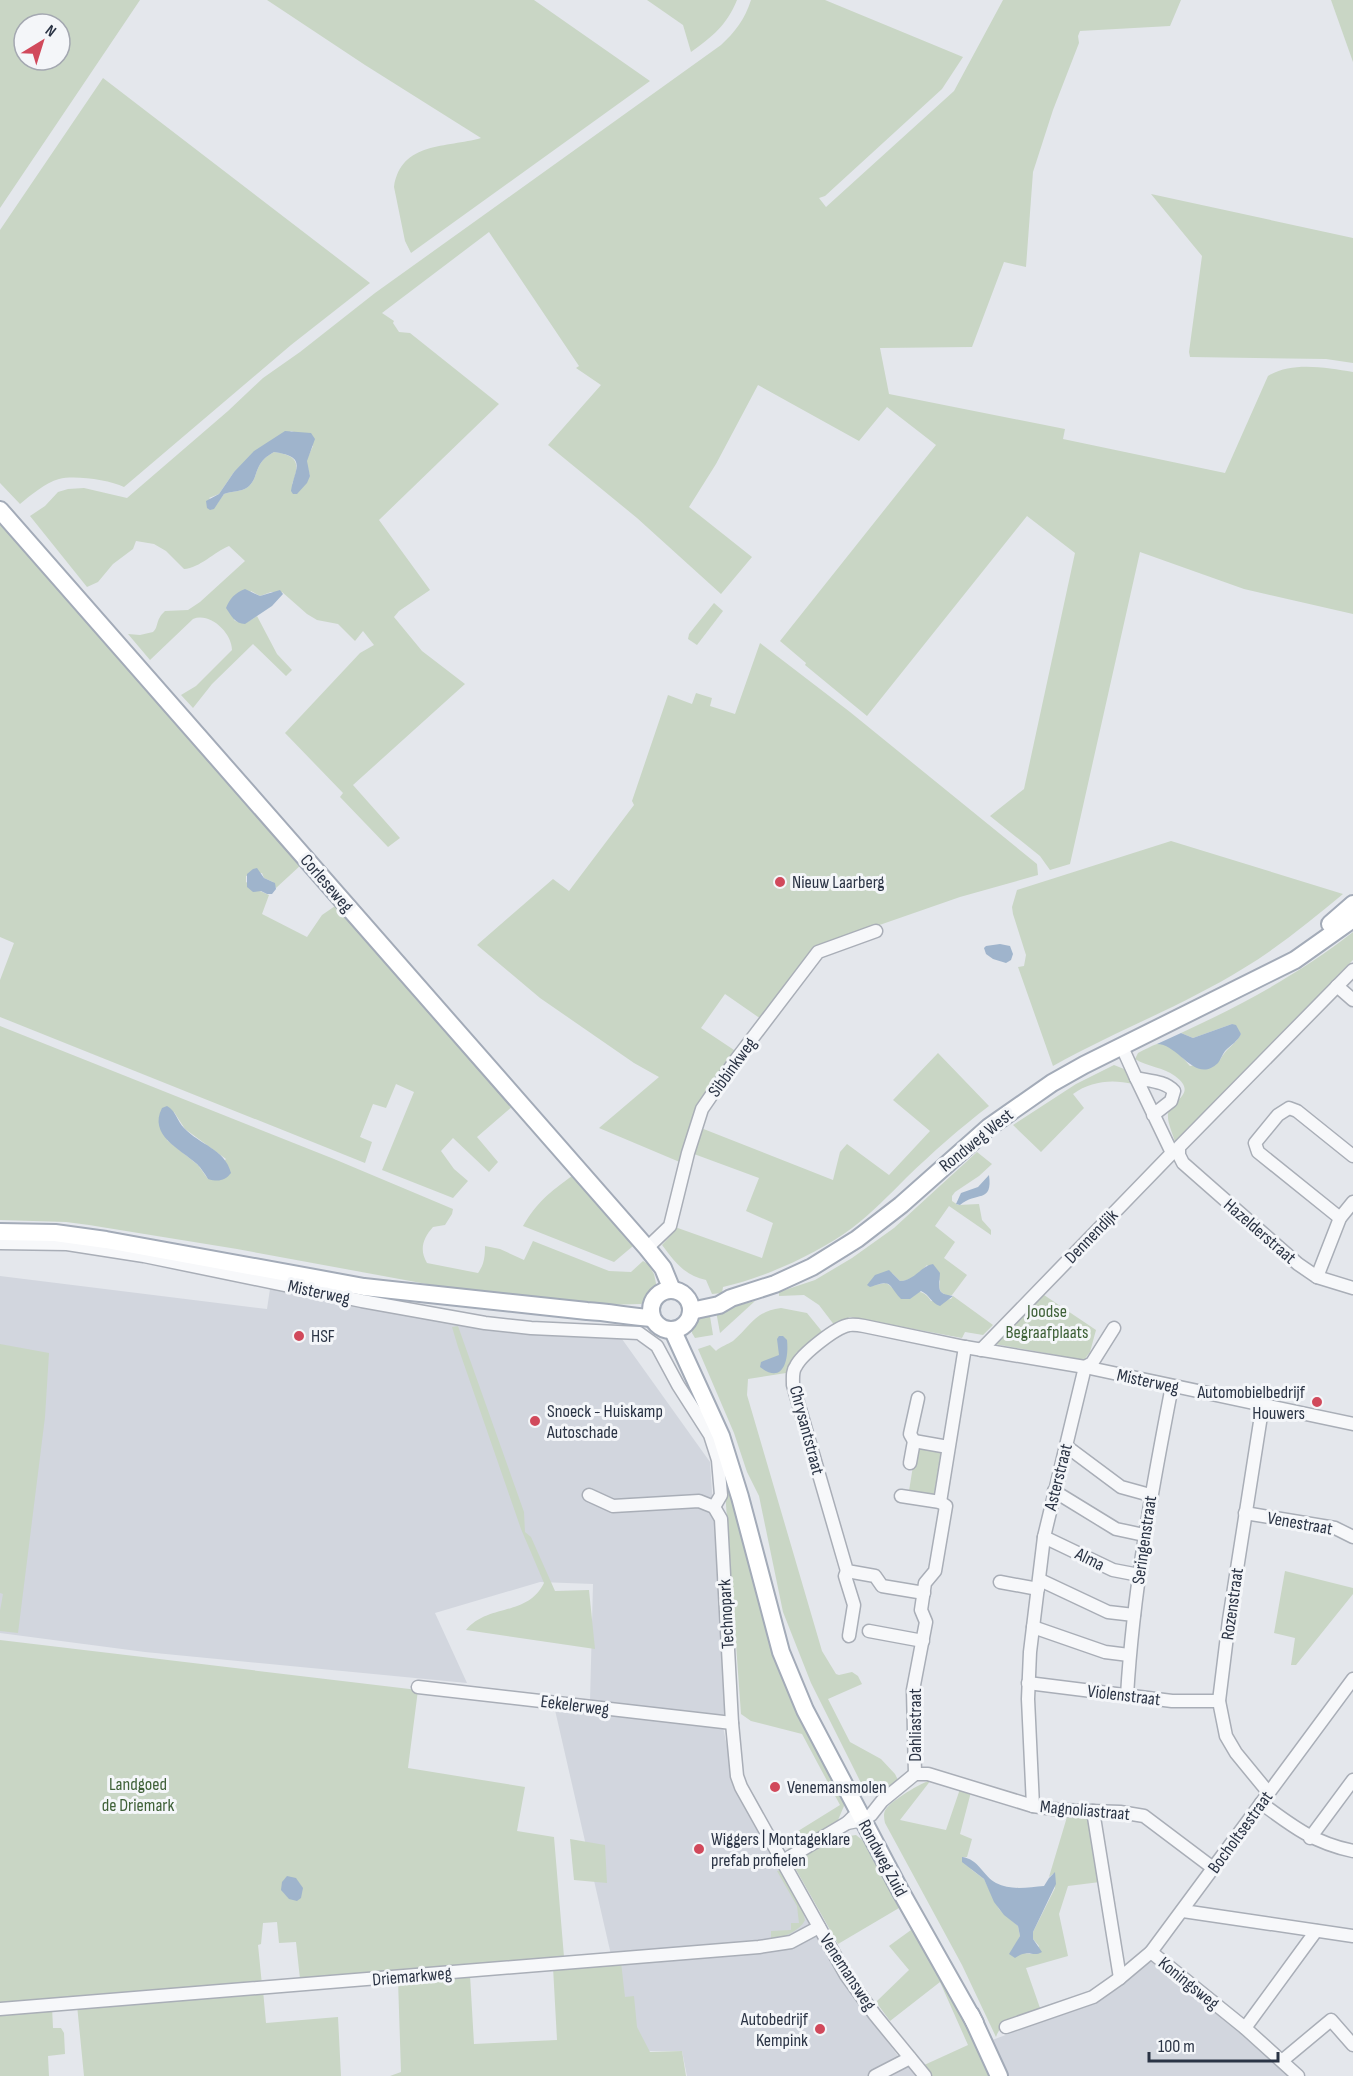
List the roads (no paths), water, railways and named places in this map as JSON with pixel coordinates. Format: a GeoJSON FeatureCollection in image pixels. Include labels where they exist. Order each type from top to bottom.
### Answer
{"type":"FeatureCollection","features":[{"type":"Feature","properties":{"kind":"main road","name":"Corleseweg"},"geometry":{"type":"LineString","coordinates":[[0,510],[650,1252],[667,1291]]}},
{"type":"Feature","properties":{"kind":"main road","name":"Rondweg West"},"geometry":{"type":"LineString","coordinates":[[1230,993],[1300,945],[1353,904]]}},
{"type":"Feature","properties":{"kind":"main road","name":"Rondweg West"},"geometry":{"type":"LineString","coordinates":[[690,1305],[718,1295],[731,1298],[775,1284],[812,1267],[857,1239],[901,1205],[961,1151],[1014,1109],[1084,1065],[1295,960],[1353,920]]}},
{"type":"Feature","properties":{"kind":"main road","name":"Misterweg"},"geometry":{"type":"LineString","coordinates":[[0,1232],[55,1233],[106,1240],[364,1287],[587,1311],[615,1312],[631,1308],[652,1312]]}},
{"type":"Feature","properties":{"kind":"main road"},"geometry":{"type":"LineString","coordinates":[[667,1291],[684,1295],[690,1305],[689,1320],[678,1329],[660,1328],[652,1312],[654,1300],[667,1291]]}},
{"type":"Feature","properties":{"kind":"main road","name":"Rondweg Zuid"},"geometry":{"type":"LineString","coordinates":[[678,1329],[722,1436],[765,1588],[812,1706],[865,1813],[949,1962],[999,2076]]}},
{"type":"Feature","properties":{"kind":"main road","name":"Rondweg Zuid"},"geometry":{"type":"LineString","coordinates":[[984,2043],[994,2076]]}},
{"type":"Feature","properties":{"kind":"street","name":"Sibbinkweg"},"geometry":{"type":"LineString","coordinates":[[650,1252],[669,1228],[702,1109],[735,1061],[818,952],[876,931]]}},
{"type":"Feature","properties":{"kind":"street"},"geometry":{"type":"LineString","coordinates":[[1353,970],[1337,986],[1353,1000]]}},
{"type":"Feature","properties":{"kind":"street","name":"Hazelderstraat"},"geometry":{"type":"LineString","coordinates":[[1337,986],[1179,1147],[1179,1155],[1183,1163],[1298,1264],[1317,1277],[1353,1288]]}},
{"type":"Feature","properties":{"kind":"street","name":"Dennendijk"},"geometry":{"type":"LineString","coordinates":[[981,1350],[1172,1153],[1122,1047]]}},
{"type":"Feature","properties":{"kind":"street"},"geometry":{"type":"LineString","coordinates":[[1136,1078],[1170,1086],[1174,1091],[1171,1101],[1153,1115]]}},
{"type":"Feature","properties":{"kind":"street"},"geometry":{"type":"LineString","coordinates":[[1340,1218],[1258,1152],[1255,1143],[1278,1115],[1289,1108],[1298,1111],[1353,1156]]}},
{"type":"Feature","properties":{"kind":"street"},"geometry":{"type":"LineString","coordinates":[[1317,1277],[1340,1218],[1353,1202]]}},
{"type":"Feature","properties":{"kind":"street","name":"Misterweg"},"geometry":{"type":"LineString","coordinates":[[0,1244],[67,1244],[144,1256],[362,1301],[485,1323],[531,1328],[639,1333]]}},
{"type":"Feature","properties":{"kind":"street","name":"Chrysantstraat"},"geometry":{"type":"LineString","coordinates":[[849,1636],[854,1605],[845,1576],[847,1571],[792,1385],[796,1364],[811,1349],[839,1328],[850,1324],[965,1347]]}},
{"type":"Feature","properties":{"kind":"street","name":"Misterweg"},"geometry":{"type":"LineString","coordinates":[[1085,1367],[1092,1363],[1114,1328]]}},
{"type":"Feature","properties":{"kind":"street","name":"Technopark"},"geometry":{"type":"LineString","coordinates":[[639,1333],[657,1346],[678,1385],[710,1435],[718,1460],[721,1495],[714,1507],[721,1519],[732,1723]]}},
{"type":"Feature","properties":{"kind":"street","name":"Misterweg"},"geometry":{"type":"LineString","coordinates":[[965,1347],[1085,1367],[1263,1403],[1353,1424]]}},
{"type":"Feature","properties":{"kind":"street","name":"Dahliastraat"},"geometry":{"type":"LineString","coordinates":[[915,1774],[913,1690],[926,1622],[921,1610],[925,1583],[935,1571],[946,1506],[940,1502],[965,1347]]}},
{"type":"Feature","properties":{"kind":"street","name":"Asterstraat"},"geometry":{"type":"LineString","coordinates":[[1033,1806],[1028,1683],[1033,1627],[1044,1537],[1085,1367]]}},
{"type":"Feature","properties":{"kind":"street","name":"Seringenstraat"},"geometry":{"type":"LineString","coordinates":[[1127,1696],[1129,1655],[1144,1535],[1172,1386]]}},
{"type":"Feature","properties":{"kind":"street"},"geometry":{"type":"LineString","coordinates":[[910,1463],[914,1441],[910,1434],[918,1398]]}},
{"type":"Feature","properties":{"kind":"street","name":"Rozenstraat"},"geometry":{"type":"LineString","coordinates":[[1263,1403],[1229,1620],[1220,1701],[1226,1736],[1236,1753],[1268,1792]]}},
{"type":"Feature","properties":{"kind":"street"},"geometry":{"type":"LineString","coordinates":[[914,1441],[948,1447]]}},
{"type":"Feature","properties":{"kind":"street"},"geometry":{"type":"LineString","coordinates":[[1066,1446],[1121,1487],[1150,1495]]}},
{"type":"Feature","properties":{"kind":"street"},"geometry":{"type":"LineString","coordinates":[[1054,1491],[1116,1529],[1144,1535]]}},
{"type":"Feature","properties":{"kind":"street"},"geometry":{"type":"LineString","coordinates":[[589,1495],[613,1506],[699,1501],[714,1507]]}},
{"type":"Feature","properties":{"kind":"street"},"geometry":{"type":"LineString","coordinates":[[901,1496],[940,1502]]}},
{"type":"Feature","properties":{"kind":"street","name":"Venestraat"},"geometry":{"type":"LineString","coordinates":[[1245,1513],[1335,1528],[1353,1537]]}},
{"type":"Feature","properties":{"kind":"street","name":"Alma"},"geometry":{"type":"LineString","coordinates":[[1044,1537],[1113,1570],[1139,1575]]}},
{"type":"Feature","properties":{"kind":"street"},"geometry":{"type":"LineString","coordinates":[[847,1571],[875,1575],[882,1586],[924,1593]]}},
{"type":"Feature","properties":{"kind":"street"},"geometry":{"type":"LineString","coordinates":[[1000,1582],[1039,1584],[1108,1612],[1134,1615]]}},
{"type":"Feature","properties":{"kind":"street"},"geometry":{"type":"LineString","coordinates":[[1033,1627],[1105,1652],[1129,1655]]}},
{"type":"Feature","properties":{"kind":"street"},"geometry":{"type":"LineString","coordinates":[[869,1631],[922,1641]]}},
{"type":"Feature","properties":{"kind":"street","name":"Bocholtsestraat"},"geometry":{"type":"LineString","coordinates":[[1006,2027],[1093,1997],[1151,1952],[1353,1679]]}},
{"type":"Feature","properties":{"kind":"street","name":"Violenstraat"},"geometry":{"type":"LineString","coordinates":[[1028,1683],[1172,1701],[1220,1701]]}},
{"type":"Feature","properties":{"kind":"street","name":"Eekelerweg"},"geometry":{"type":"LineString","coordinates":[[418,1686],[732,1723]]}},
{"type":"Feature","properties":{"kind":"street","name":"Venemansweg"},"geometry":{"type":"LineString","coordinates":[[732,1723],[737,1776],[741,1787],[846,1975],[875,2015],[925,2076]]}},
{"type":"Feature","properties":{"kind":"street"},"geometry":{"type":"LineString","coordinates":[[783,1861],[865,1813],[915,1774]]}},
{"type":"Feature","properties":{"kind":"street","name":"Magnoliastraat"},"geometry":{"type":"LineString","coordinates":[[915,1774],[928,1774],[1033,1806],[1144,1816],[1213,1868]]}},
{"type":"Feature","properties":{"kind":"street"},"geometry":{"type":"LineString","coordinates":[[1310,1838],[1353,1780]]}},
{"type":"Feature","properties":{"kind":"street"},"geometry":{"type":"LineString","coordinates":[[1261,1803],[1310,1838],[1330,1847],[1353,1851]]}},
{"type":"Feature","properties":{"kind":"street"},"geometry":{"type":"LineString","coordinates":[[1093,1811],[1120,1978]]}},
{"type":"Feature","properties":{"kind":"street"},"geometry":{"type":"LineString","coordinates":[[1183,1911],[1353,1936]]}},
{"type":"Feature","properties":{"kind":"street","name":"Driemarkweg"},"geometry":{"type":"LineString","coordinates":[[0,2009],[759,1947],[791,1942],[819,1927]]}},
{"type":"Feature","properties":{"kind":"street"},"geometry":{"type":"LineString","coordinates":[[1245,2028],[1316,1931]]}},
{"type":"Feature","properties":{"kind":"street","name":"Koningsweg"},"geometry":{"type":"LineString","coordinates":[[1151,1952],[1245,2028],[1298,2076]]}},
{"type":"Feature","properties":{"kind":"street"},"geometry":{"type":"LineString","coordinates":[[1282,2060],[1331,2020],[1353,2045]]}},
{"type":"Feature","properties":{"kind":"street"},"geometry":{"type":"LineString","coordinates":[[874,2076],[910,2058]]}},
{"type":"Feature","properties":{"kind":"water"},"geometry":{"type":"Polygon","coordinates":[[[285,431],[311,433],[315,439],[307,461],[310,476],[297,494],[291,491],[296,461],[285,454],[274,452],[262,461],[248,487],[224,494],[214,509],[207,508],[206,501],[219,494],[234,472],[254,451],[285,431]]]}},
{"type":"Feature","properties":{"kind":"water"},"geometry":{"type":"Polygon","coordinates":[[[245,589],[260,596],[280,590],[283,594],[272,606],[242,624],[234,619],[226,608],[233,596],[245,589]]]}},
{"type":"Feature","properties":{"kind":"water"},"geometry":{"type":"Polygon","coordinates":[[[257,868],[264,878],[275,883],[276,889],[272,894],[261,891],[253,892],[247,887],[247,874],[257,868]]]}},
{"type":"Feature","properties":{"kind":"water"},"geometry":{"type":"Polygon","coordinates":[[[1000,944],[1010,946],[1013,954],[1011,960],[1006,963],[993,959],[986,954],[984,948],[1000,944]]]}},
{"type":"Feature","properties":{"kind":"water"},"geometry":{"type":"Polygon","coordinates":[[[1232,1024],[1236,1025],[1241,1034],[1225,1051],[1218,1063],[1210,1068],[1194,1067],[1173,1050],[1157,1044],[1181,1033],[1193,1038],[1232,1024]]]}},
{"type":"Feature","properties":{"kind":"water"},"geometry":{"type":"Polygon","coordinates":[[[167,1106],[190,1134],[223,1158],[231,1173],[229,1176],[221,1180],[208,1179],[197,1164],[162,1134],[159,1118],[162,1108],[167,1106]]]}},
{"type":"Feature","properties":{"kind":"water"},"geometry":{"type":"Polygon","coordinates":[[[989,1175],[990,1184],[986,1194],[960,1205],[956,1204],[961,1193],[978,1187],[989,1175]]]}},
{"type":"Feature","properties":{"kind":"water"},"geometry":{"type":"Polygon","coordinates":[[[933,1264],[940,1273],[941,1292],[953,1296],[940,1306],[921,1291],[910,1299],[901,1299],[889,1284],[883,1283],[870,1287],[867,1285],[875,1275],[889,1270],[900,1281],[933,1264]]]}},
{"type":"Feature","properties":{"kind":"water"},"geometry":{"type":"Polygon","coordinates":[[[779,1336],[787,1340],[786,1361],[780,1372],[768,1372],[760,1367],[761,1362],[779,1355],[777,1339],[779,1336]]]}},
{"type":"Feature","properties":{"kind":"water"},"geometry":{"type":"Polygon","coordinates":[[[962,1857],[977,1864],[996,1883],[1008,1887],[1044,1886],[1055,1872],[1056,1884],[1033,1932],[1033,1939],[1042,1952],[1027,1953],[1015,1958],[1009,1954],[1020,1936],[1018,1926],[1004,1915],[994,1902],[984,1879],[962,1862],[962,1857]]]}},
{"type":"Feature","properties":{"kind":"water"},"geometry":{"type":"Polygon","coordinates":[[[287,1876],[296,1878],[303,1888],[301,1898],[297,1901],[289,1899],[281,1890],[282,1882],[287,1876]]]}},
{"type":"Feature","properties":{"kind":"place","name":"Nieuw Laarberg"},"geometry":{"type":"Point","coordinates":[780,882]}},
{"type":"Feature","properties":{"kind":"place","name":"HSF"},"geometry":{"type":"Point","coordinates":[299,1336]}},
{"type":"Feature","properties":{"kind":"place","name":"Automobielbedrijf Houwers"},"geometry":{"type":"Point","coordinates":[1317,1402]}},
{"type":"Feature","properties":{"kind":"place","name":"Snoeck - Huiskamp Autoschade"},"geometry":{"type":"Point","coordinates":[535,1421]}},
{"type":"Feature","properties":{"kind":"place","name":"Venemansmolen"},"geometry":{"type":"Point","coordinates":[775,1787]}},
{"type":"Feature","properties":{"kind":"place","name":"Wiggers | Montageklare prefab profielen"},"geometry":{"type":"Point","coordinates":[699,1849]}},
{"type":"Feature","properties":{"kind":"place","name":"Autobedrijf Kempink"},"geometry":{"type":"Point","coordinates":[820,2029]}},
{"type":"Feature","properties":{"kind":"park label","name":"Joodse Begraafplaats"},"geometry":{"type":"Point","coordinates":[1047,1321]}},
{"type":"Feature","properties":{"kind":"park label","name":"Landgoed de Driemark"},"geometry":{"type":"Point","coordinates":[138,1794]}}]}
